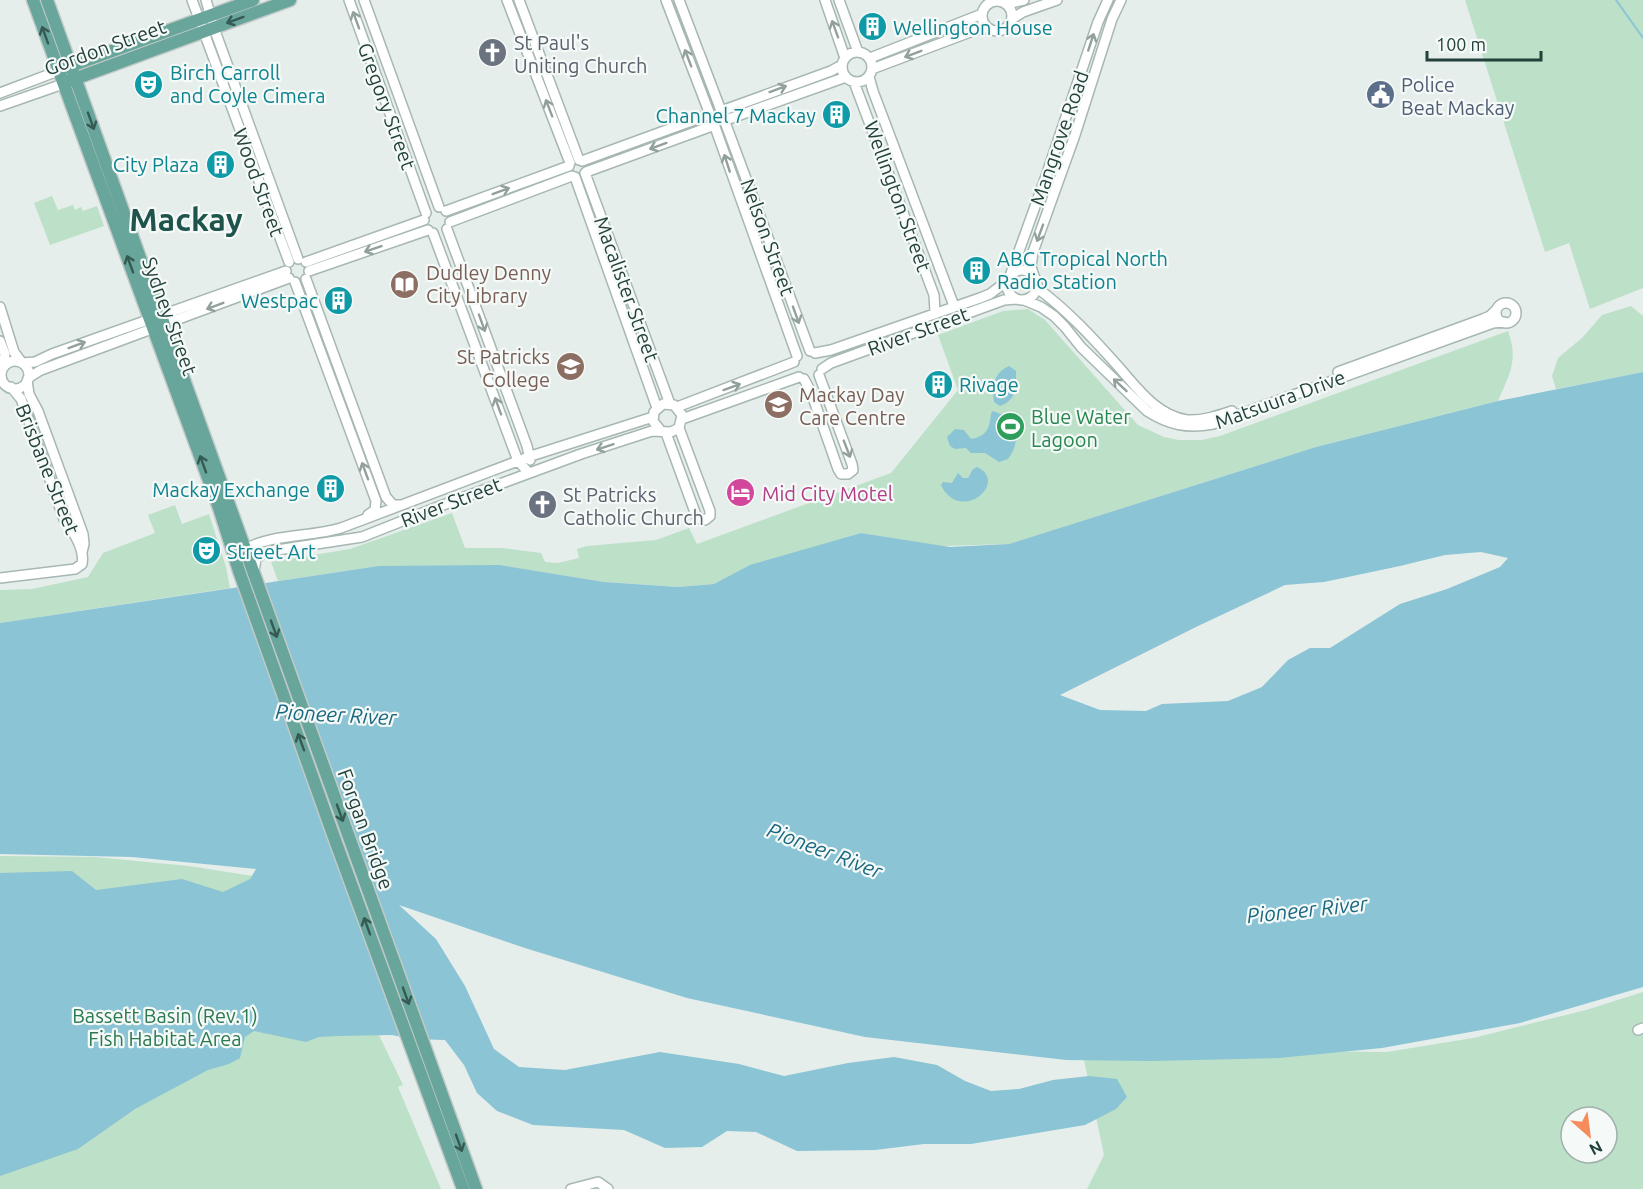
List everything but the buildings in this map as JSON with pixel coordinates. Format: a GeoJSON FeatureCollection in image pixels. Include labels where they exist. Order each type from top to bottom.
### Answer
{"type":"FeatureCollection","features":[{"type":"Feature","properties":{"kind":"main road","name":"Sydney Street"},"geometry":{"type":"LineString","coordinates":[[33,0],[58,71],[69,81]]}},
{"type":"Feature","properties":{"kind":"main road","name":"Sydney Street"},"geometry":{"type":"LineString","coordinates":[[47,0],[71,66],[69,81],[157,322],[219,508],[245,575]]}},
{"type":"Feature","properties":{"kind":"main road","name":"Gordon Street"},"geometry":{"type":"LineString","coordinates":[[69,81],[207,24],[253,0]]}},
{"type":"Feature","properties":{"kind":"main road","name":"Gordon Street"},"geometry":{"type":"LineString","coordinates":[[58,71],[290,0]]}},
{"type":"Feature","properties":{"kind":"main road","name":"Sydney Street"},"geometry":{"type":"LineString","coordinates":[[157,322],[246,549],[245,575]]}},
{"type":"Feature","properties":{"kind":"main road"},"geometry":{"type":"LineString","coordinates":[[219,508],[228,499]]}},
{"type":"Feature","properties":{"kind":"main road","name":"Forgan Bridge"},"geometry":{"type":"LineString","coordinates":[[245,575],[436,1098]]}},
{"type":"Feature","properties":{"kind":"main road"},"geometry":{"type":"LineString","coordinates":[[436,1098],[463,1189]]}},
{"type":"Feature","properties":{"kind":"main road"},"geometry":{"type":"LineString","coordinates":[[436,1098],[476,1189]]}},
{"type":"Feature","properties":{"kind":"street","name":"Wood Street"},"geometry":{"type":"LineString","coordinates":[[192,0],[207,24],[318,328],[332,351],[346,388],[376,502],[375,511],[361,521]]}},
{"type":"Feature","properties":{"kind":"street","name":"Wood Street"},"geometry":{"type":"LineString","coordinates":[[206,0],[207,24]]}},
{"type":"Feature","properties":{"kind":"street","name":"Gregory Street"},"geometry":{"type":"LineString","coordinates":[[349,0],[425,216]]}},
{"type":"Feature","properties":{"kind":"street","name":"Gregory Street"},"geometry":{"type":"LineString","coordinates":[[364,0],[443,209]]}},
{"type":"Feature","properties":{"kind":"street"},"geometry":{"type":"LineString","coordinates":[[507,0],[575,162]]}},
{"type":"Feature","properties":{"kind":"street"},"geometry":{"type":"LineString","coordinates":[[519,0],[575,162],[569,173],[573,177]]}},
{"type":"Feature","properties":{"kind":"street"},"geometry":{"type":"LineString","coordinates":[[666,0],[708,113],[708,121],[714,126]]}},
{"type":"Feature","properties":{"kind":"street"},"geometry":{"type":"LineString","coordinates":[[679,0],[722,109],[727,115],[726,121]]}},
{"type":"Feature","properties":{"kind":"street"},"geometry":{"type":"LineString","coordinates":[[825,0],[850,80]]}},
{"type":"Feature","properties":{"kind":"street"},"geometry":{"type":"LineString","coordinates":[[839,0],[858,52],[870,58]]}},
{"type":"Feature","properties":{"kind":"street"},"geometry":{"type":"LineString","coordinates":[[870,58],[991,2],[1024,0]]}},
{"type":"Feature","properties":{"kind":"street"},"geometry":{"type":"LineString","coordinates":[[1012,19],[1023,12],[1057,0]]}},
{"type":"Feature","properties":{"kind":"street","name":"Mangrove Road"},"geometry":{"type":"LineString","coordinates":[[1008,279],[1052,161],[1098,22],[1108,0]]}},
{"type":"Feature","properties":{"kind":"street","name":"Mangrove Road"},"geometry":{"type":"LineString","coordinates":[[1034,276],[1031,267],[1033,252],[1121,0]]}},
{"type":"Feature","properties":{"kind":"street"},"geometry":{"type":"LineString","coordinates":[[297,271],[430,231],[440,233],[448,225],[573,177],[582,177],[585,173],[714,126],[721,126],[726,121],[850,80],[863,81],[871,73],[973,31],[987,28],[1001,30],[1009,26],[1012,19],[1011,11],[1002,2]]}},
{"type":"Feature","properties":{"kind":"street"},"geometry":{"type":"LineString","coordinates":[[983,7],[983,22],[987,28]]}},
{"type":"Feature","properties":{"kind":"street"},"geometry":{"type":"LineString","coordinates":[[0,341],[5,354],[1,379],[6,387],[18,387],[40,370],[157,322],[297,271],[425,216],[432,208],[443,209],[708,113],[714,108],[722,109],[831,71],[858,52]]}},
{"type":"Feature","properties":{"kind":"street"},"geometry":{"type":"LineString","coordinates":[[870,58],[871,73]]}},
{"type":"Feature","properties":{"kind":"street","name":"Gordon Street"},"geometry":{"type":"LineString","coordinates":[[0,93],[58,71]]}},
{"type":"Feature","properties":{"kind":"street","name":"Wellington Street"},"geometry":{"type":"LineString","coordinates":[[871,73],[873,91],[954,306]]}},
{"type":"Feature","properties":{"kind":"street","name":"Wellington Street"},"geometry":{"type":"LineString","coordinates":[[850,80],[934,295],[935,312]]}},
{"type":"Feature","properties":{"kind":"street","name":"Gordon Street"},"geometry":{"type":"LineString","coordinates":[[0,106],[69,81]]}},
{"type":"Feature","properties":{"kind":"street","name":"Nelson Street"},"geometry":{"type":"LineString","coordinates":[[726,121],[813,352]]}},
{"type":"Feature","properties":{"kind":"street","name":"Nelson Street"},"geometry":{"type":"LineString","coordinates":[[714,126],[796,359]]}},
{"type":"Feature","properties":{"kind":"street"},"geometry":{"type":"LineString","coordinates":[[575,162],[586,165],[585,173]]}},
{"type":"Feature","properties":{"kind":"street","name":"Macalister Street"},"geometry":{"type":"LineString","coordinates":[[585,173],[674,405]]}},
{"type":"Feature","properties":{"kind":"street","name":"Macalister Street"},"geometry":{"type":"LineString","coordinates":[[573,177],[655,412]]}},
{"type":"Feature","properties":{"kind":"street"},"geometry":{"type":"LineString","coordinates":[[443,209],[531,456],[529,472]]}},
{"type":"Feature","properties":{"kind":"street"},"geometry":{"type":"LineString","coordinates":[[425,216],[518,461],[529,472]]}},
{"type":"Feature","properties":{"kind":"street"},"geometry":{"type":"LineString","coordinates":[[1022,270],[1034,276],[1037,288],[1033,296],[1020,300],[1009,294],[1008,279],[1022,270]]}},
{"type":"Feature","properties":{"kind":"street","name":"River Street"},"geometry":{"type":"LineString","coordinates":[[813,352],[831,350],[990,294],[1008,279]]}},
{"type":"Feature","properties":{"kind":"street","name":"Matsuura Drive"},"geometry":{"type":"LineString","coordinates":[[1037,288],[1062,308],[1153,404],[1173,416],[1187,420],[1203,420],[1216,416],[1483,319],[1496,310]]}},
{"type":"Feature","properties":{"kind":"street","name":"River Street"},"geometry":{"type":"LineString","coordinates":[[820,372],[831,363],[1004,300],[1020,300]]}},
{"type":"Feature","properties":{"kind":"street","name":"Matsuura Drive"},"geometry":{"type":"LineString","coordinates":[[1020,300],[1041,307],[1054,316],[1081,347],[1147,411],[1159,419],[1185,427],[1213,424],[1492,323],[1504,322]]}},
{"type":"Feature","properties":{"kind":"street"},"geometry":{"type":"LineString","coordinates":[[1505,303],[1511,304],[1514,308],[1514,318],[1504,322],[1498,318],[1496,310],[1505,303]]}},
{"type":"Feature","properties":{"kind":"street"},"geometry":{"type":"LineString","coordinates":[[0,307],[14,351],[28,369],[28,379]]}},
{"type":"Feature","properties":{"kind":"street"},"geometry":{"type":"LineString","coordinates":[[1,370],[11,362],[36,362],[52,354],[157,322]]}},
{"type":"Feature","properties":{"kind":"street","name":"Wood Street"},"geometry":{"type":"LineString","coordinates":[[318,328],[322,355],[336,391],[386,499],[395,505],[406,504]]}},
{"type":"Feature","properties":{"kind":"street"},"geometry":{"type":"LineString","coordinates":[[322,355],[332,351]]}},
{"type":"Feature","properties":{"kind":"street"},"geometry":{"type":"LineString","coordinates":[[674,405],[694,471],[710,512],[710,516],[705,520],[696,515],[664,432],[655,425],[655,412],[663,404],[674,405],[796,359],[801,353],[813,352],[821,360],[820,372],[852,464],[853,470],[848,474],[841,474],[838,469],[811,392],[795,370],[796,359]]}},
{"type":"Feature","properties":{"kind":"street"},"geometry":{"type":"LineString","coordinates":[[664,432],[675,431],[681,423],[802,378],[812,379],[820,372]]}},
{"type":"Feature","properties":{"kind":"street","name":"Brisbane Street"},"geometry":{"type":"LineString","coordinates":[[28,379],[29,394],[38,411],[84,537],[83,553]]}},
{"type":"Feature","properties":{"kind":"street","name":"Brisbane Street"},"geometry":{"type":"LineString","coordinates":[[6,387],[17,393],[22,402],[68,523],[83,553]]}},
{"type":"Feature","properties":{"kind":"street"},"geometry":{"type":"LineString","coordinates":[[336,391],[346,388]]}},
{"type":"Feature","properties":{"kind":"street","name":"River Street"},"geometry":{"type":"LineString","coordinates":[[246,549],[262,542],[319,533],[361,521],[531,456],[655,412]]}},
{"type":"Feature","properties":{"kind":"street","name":"River Street"},"geometry":{"type":"LineString","coordinates":[[245,575],[264,552],[357,538],[529,472],[652,431],[664,432]]}},
{"type":"Feature","properties":{"kind":"street"},"geometry":{"type":"LineString","coordinates":[[510,440],[518,442],[523,435]]}},
{"type":"Feature","properties":{"kind":"street"},"geometry":{"type":"LineString","coordinates":[[681,475],[694,471]]}},
{"type":"Feature","properties":{"kind":"street"},"geometry":{"type":"LineString","coordinates":[[68,523],[77,519]]}},
{"type":"Feature","properties":{"kind":"street"},"geometry":{"type":"LineString","coordinates":[[361,521],[355,527],[357,532],[372,528],[385,528]]}},
{"type":"Feature","properties":{"kind":"street"},"geometry":{"type":"LineString","coordinates":[[0,578],[71,569],[82,564],[83,553]]}},
{"type":"Feature","properties":{"kind":"street"},"geometry":{"type":"LineString","coordinates":[[572,1189],[597,1182],[608,1189]]}},
{"type":"Feature","properties":{"kind":"green space"},"geometry":{"type":"Polygon","coordinates":[[[1465,0],[1643,0],[1643,288],[1590,309],[1569,243],[1545,252],[1465,0]]]}},
{"type":"Feature","properties":{"kind":"green space"},"geometry":{"type":"Polygon","coordinates":[[[52,196],[58,210],[73,205],[75,210],[81,207],[83,211],[97,206],[104,226],[50,245],[34,203],[52,196]]]}},
{"type":"Feature","properties":{"kind":"green space"},"geometry":{"type":"Polygon","coordinates":[[[1631,306],[1643,316],[1643,372],[1556,389],[1552,376],[1558,358],[1583,337],[1602,315],[1631,306]]]}},
{"type":"Feature","properties":{"kind":"green space"},"geometry":{"type":"Polygon","coordinates":[[[1028,309],[1045,320],[1138,425],[1164,437],[1179,440],[1202,440],[1220,436],[1508,331],[1513,359],[1498,401],[1316,447],[1009,544],[941,546],[861,533],[750,566],[714,584],[678,587],[604,582],[499,566],[378,566],[278,581],[271,562],[350,549],[452,513],[465,548],[503,548],[541,553],[545,562],[558,563],[579,558],[577,549],[587,546],[656,540],[689,528],[697,544],[891,473],[958,390],[938,335],[1003,311],[1028,309]]]}},
{"type":"Feature","properties":{"kind":"green space"},"geometry":{"type":"Polygon","coordinates":[[[175,505],[182,524],[209,514],[226,567],[230,588],[0,623],[0,590],[32,589],[88,577],[103,553],[155,533],[148,515],[175,505]]]}},
{"type":"Feature","properties":{"kind":"green space","name":"Bassett Basin (Rev.1) Fish Habitat Area"},"geometry":{"type":"Polygon","coordinates":[[[0,856],[95,857],[189,866],[285,881],[368,1035],[379,1035],[403,1085],[398,1087],[441,1189],[0,1189],[0,856]]]}},
{"type":"Feature","properties":{"kind":"green space"},"geometry":{"type":"Polygon","coordinates":[[[1643,992],[1643,1189],[1087,1189],[1104,1155],[1084,1060],[1297,1051],[1387,1052],[1473,1038],[1586,1010],[1643,992]]]}},
{"type":"Feature","properties":{"kind":"water"},"geometry":{"type":"Polygon","coordinates":[[[1009,366],[1016,371],[1013,397],[1000,406],[994,402],[995,381],[1000,372],[1009,366]]]}},
{"type":"Feature","properties":{"kind":"water","name":"Pioneer River"},"geometry":{"type":"Polygon","coordinates":[[[1643,372],[1643,987],[1520,1023],[1382,1048],[1279,1058],[1066,1060],[865,1037],[687,998],[525,948],[399,905],[436,939],[465,986],[494,1049],[519,1067],[565,1070],[660,1052],[739,1064],[784,1076],[848,1063],[894,1057],[937,1065],[965,1081],[991,1091],[1019,1089],[1053,1080],[1089,1076],[1117,1079],[1127,1097],[1116,1109],[1085,1125],[971,1144],[924,1144],[875,1150],[797,1151],[756,1132],[727,1131],[702,1147],[665,1148],[624,1130],[533,1125],[497,1111],[477,1093],[464,1065],[445,1040],[412,1039],[392,1035],[319,1037],[306,1042],[254,1031],[245,1037],[240,1058],[208,1070],[135,1109],[78,1149],[0,1176],[0,873],[72,871],[96,890],[182,879],[223,892],[250,879],[256,869],[132,857],[0,854],[0,623],[378,566],[499,565],[604,582],[678,587],[714,584],[750,565],[861,533],[950,547],[1009,544],[1316,447],[1498,401],[1643,372]],[[1481,552],[1445,555],[1324,582],[1285,585],[1060,695],[1100,710],[1146,711],[1162,704],[1228,701],[1262,687],[1288,660],[1310,648],[1330,648],[1400,604],[1447,589],[1500,567],[1508,558],[1481,552]]]}},
{"type":"Feature","properties":{"kind":"water"},"geometry":{"type":"Polygon","coordinates":[[[993,411],[1011,418],[1013,423],[1016,434],[1015,444],[1008,459],[999,462],[985,453],[971,453],[966,448],[955,449],[950,446],[947,437],[955,429],[964,430],[971,439],[981,436],[990,423],[993,411]]]}},
{"type":"Feature","properties":{"kind":"water"},"geometry":{"type":"Polygon","coordinates":[[[977,467],[986,474],[988,482],[985,490],[978,497],[969,501],[959,501],[949,496],[941,485],[943,482],[952,483],[958,473],[963,478],[968,478],[973,469],[977,467]]]}},
{"type":"Feature","properties":{"kind":"waterway"},"geometry":{"type":"LineString","coordinates":[[1616,0],[1643,38]]}},
{"type":"Feature","properties":{"kind":"place","name":"Wellington House"},"geometry":{"type":"Point","coordinates":[872,27]}},
{"type":"Feature","properties":{"kind":"place","name":"St Paul's Uniting Church"},"geometry":{"type":"Point","coordinates":[493,53]}},
{"type":"Feature","properties":{"kind":"place","name":"Birch Carroll and Coyle Cimera"},"geometry":{"type":"Point","coordinates":[149,84]}},
{"type":"Feature","properties":{"kind":"place","name":"Police Beat Mackay"},"geometry":{"type":"Point","coordinates":[1380,95]}},
{"type":"Feature","properties":{"kind":"place","name":"Channel 7 Mackay"},"geometry":{"type":"Point","coordinates":[837,115]}},
{"type":"Feature","properties":{"kind":"place","name":"City Plaza"},"geometry":{"type":"Point","coordinates":[220,164]}},
{"type":"Feature","properties":{"kind":"place","name":"ABC Tropical North Radio Station"},"geometry":{"type":"Point","coordinates":[976,270]}},
{"type":"Feature","properties":{"kind":"place","name":"Dudley Denny City Library"},"geometry":{"type":"Point","coordinates":[405,284]}},
{"type":"Feature","properties":{"kind":"place","name":"Westpac"},"geometry":{"type":"Point","coordinates":[339,300]}},
{"type":"Feature","properties":{"kind":"place","name":"St Patricks College"},"geometry":{"type":"Point","coordinates":[571,367]}},
{"type":"Feature","properties":{"kind":"place","name":"Rivage"},"geometry":{"type":"Point","coordinates":[938,384]}},
{"type":"Feature","properties":{"kind":"place","name":"Mackay Day Care Centre"},"geometry":{"type":"Point","coordinates":[778,405]}},
{"type":"Feature","properties":{"kind":"place","name":"Blue Water Lagoon"},"geometry":{"type":"Point","coordinates":[1010,427]}},
{"type":"Feature","properties":{"kind":"place","name":"Mackay Exchange"},"geometry":{"type":"Point","coordinates":[331,489]}},
{"type":"Feature","properties":{"kind":"place","name":"Mid City Motel"},"geometry":{"type":"Point","coordinates":[741,493]}},
{"type":"Feature","properties":{"kind":"place","name":"St Patricks Catholic Church"},"geometry":{"type":"Point","coordinates":[542,505]}},
{"type":"Feature","properties":{"kind":"place","name":"Street Art"},"geometry":{"type":"Point","coordinates":[206,551]}},
{"type":"Feature","properties":{"kind":"district","name":"Mackay"},"geometry":{"type":"Point","coordinates":[186,219]}}]}
